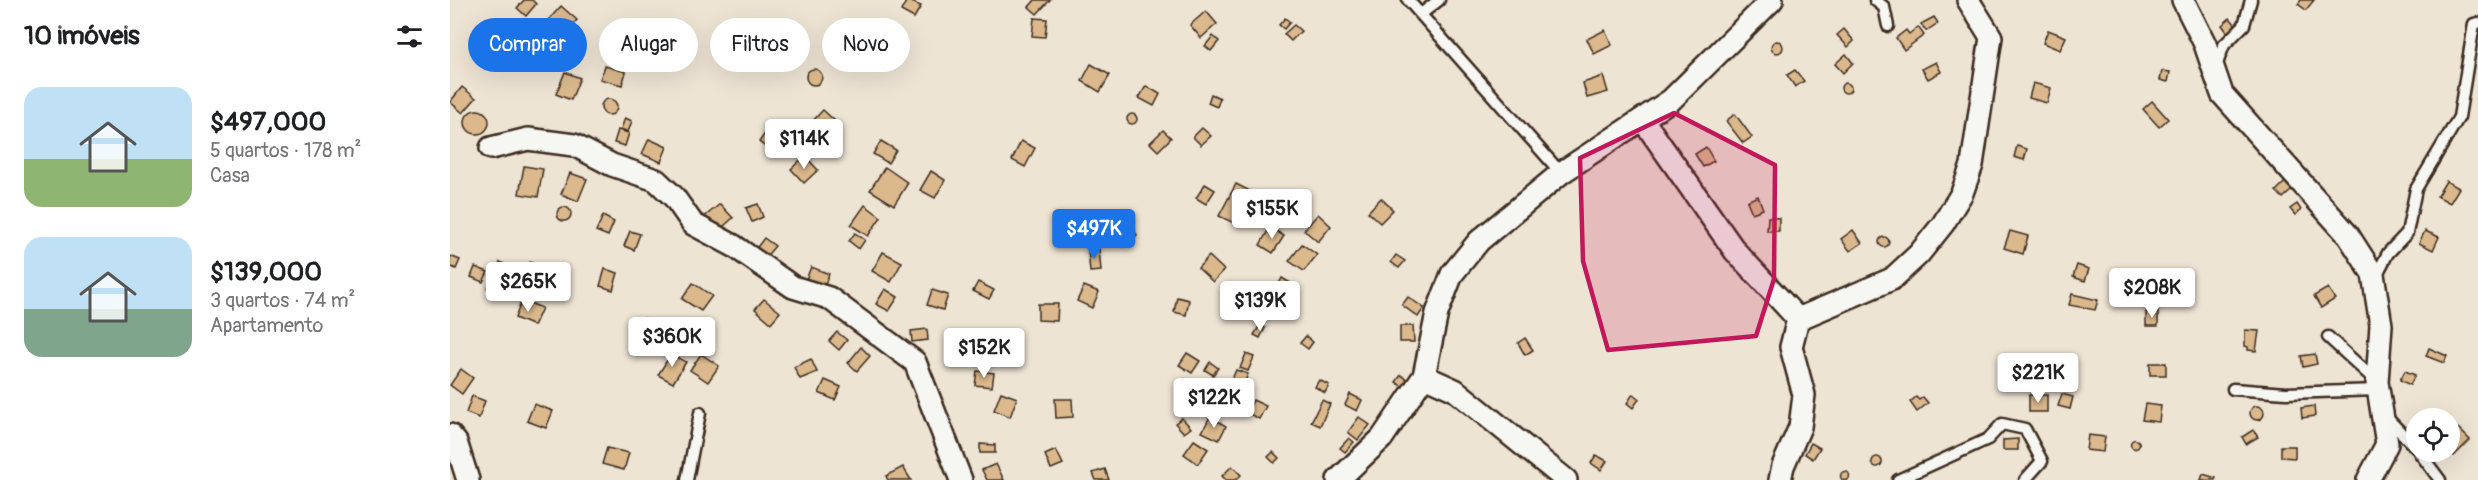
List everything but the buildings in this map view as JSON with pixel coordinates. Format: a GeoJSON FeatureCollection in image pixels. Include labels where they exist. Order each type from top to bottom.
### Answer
{"type":"FeatureCollection","features":[{"type":"Feature","properties":{"kind":"street"},"geometry":{"type":"LineString","coordinates":[[1338,480],[1382,438],[1424,376],[1437,313],[1452,274],[1479,241],[1561,173],[1671,100],[1772,0]]}},
{"type":"Feature","properties":{"kind":"street"},"geometry":{"type":"LineString","coordinates":[[1798,319],[1892,279],[1919,254],[1943,224],[1962,193],[1973,155],[1991,37],[1968,0]]}},
{"type":"Feature","properties":{"kind":"street"},"geometry":{"type":"LineString","coordinates":[[2183,0],[2205,44],[2222,94],[2348,235],[2373,274],[2381,325],[2378,386],[2387,444],[2368,480]]}},
{"type":"Feature","properties":{"kind":"street"},"geometry":{"type":"LineString","coordinates":[[1643,120],[1735,251],[1798,319]]}},
{"type":"Feature","properties":{"kind":"street"},"geometry":{"type":"LineString","coordinates":[[491,148],[528,139],[574,145],[612,165],[656,180],[675,197],[693,224],[734,246],[793,286],[829,298],[915,362],[962,480]]}},
{"type":"Feature","properties":{"kind":"street"},"geometry":{"type":"LineString","coordinates":[[1780,480],[1783,466],[1800,427],[1804,395],[1791,347],[1798,319]]}},
{"type":"Feature","properties":{"kind":"street"},"geometry":{"type":"LineString","coordinates":[[1424,376],[1455,390],[1566,480]]}},
{"type":"Feature","properties":{"kind":"street"},"geometry":{"type":"LineString","coordinates":[[450,435],[456,442],[468,480]]}},
{"type":"Feature","properties":{"kind":"lane"},"geometry":{"type":"LineString","coordinates":[[1408,0],[1561,173]]}},
{"type":"Feature","properties":{"kind":"lane"},"geometry":{"type":"LineString","coordinates":[[1421,14],[1439,0]]}},
{"type":"Feature","properties":{"kind":"lane"},"geometry":{"type":"LineString","coordinates":[[1875,0],[1884,7],[1888,26]]}},
{"type":"Feature","properties":{"kind":"lane"},"geometry":{"type":"LineString","coordinates":[[2214,72],[2224,45],[2244,25],[2251,0]]}},
{"type":"Feature","properties":{"kind":"lane"},"geometry":{"type":"LineString","coordinates":[[2374,280],[2388,253],[2407,233],[2416,189],[2458,117],[2474,24],[2478,22]]}},
{"type":"Feature","properties":{"kind":"lane"},"geometry":{"type":"LineString","coordinates":[[2328,337],[2378,386]]}},
{"type":"Feature","properties":{"kind":"lane"},"geometry":{"type":"LineString","coordinates":[[2233,388],[2286,393],[2378,386]]}},
{"type":"Feature","properties":{"kind":"lane"},"geometry":{"type":"LineString","coordinates":[[687,480],[700,413]]}},
{"type":"Feature","properties":{"kind":"lane"},"geometry":{"type":"LineString","coordinates":[[2382,413],[2406,438]]}},
{"type":"Feature","properties":{"kind":"lane"},"geometry":{"type":"LineString","coordinates":[[1898,480],[1988,439],[2002,424],[2025,429],[2042,461],[2025,480]]}},
{"type":"Feature","properties":{"kind":"lane"},"geometry":{"type":"LineString","coordinates":[[2427,462],[2440,480]]}},
{"type":"Feature","properties":{"kind":"highlighted area"},"geometry":{"type":"Polygon","coordinates":[[[1674,113],[1775,165],[1774,279],[1756,336],[1608,350],[1583,261],[1580,158],[1674,113]]]}}]}
